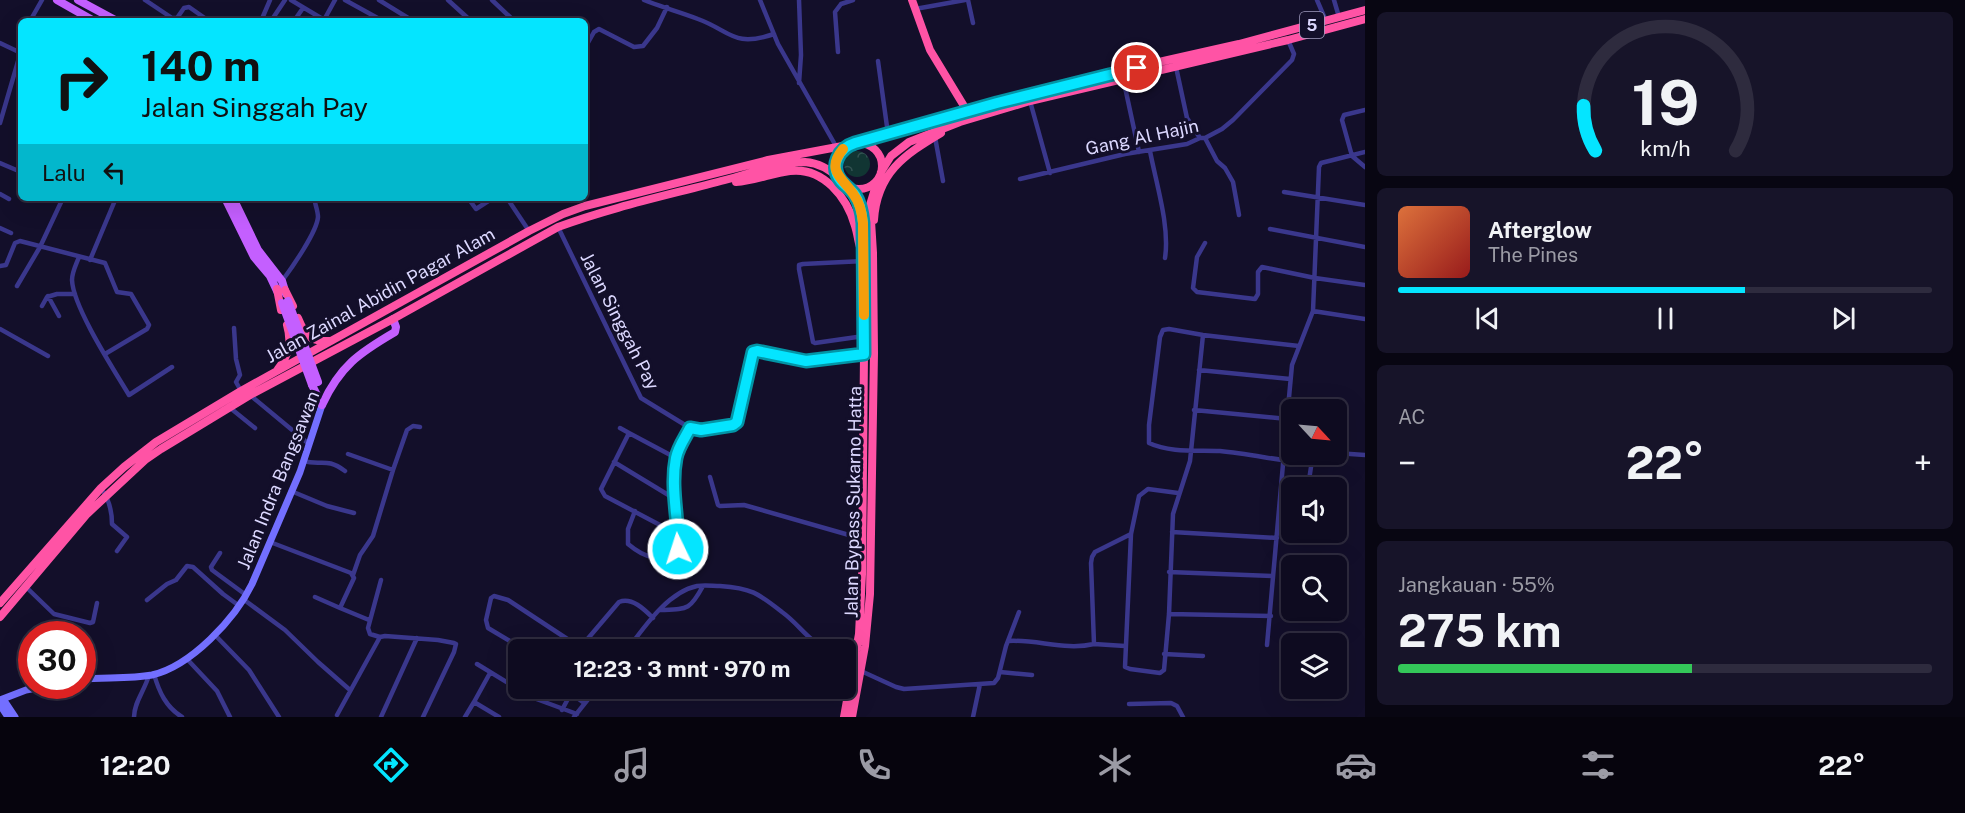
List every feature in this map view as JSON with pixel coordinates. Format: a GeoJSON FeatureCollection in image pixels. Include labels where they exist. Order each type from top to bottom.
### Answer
{"type":"FeatureCollection","features":[{"type":"Feature","properties":{"kind":"highway"},"geometry":{"type":"LineString","coordinates":[[912,0],[930,50],[967,111]]}},
{"type":"Feature","properties":{"kind":"highway","name":"5"},"geometry":{"type":"LineString","coordinates":[[852,144],[1119,71],[1260,42],[1365,10]]}},
{"type":"Feature","properties":{"kind":"highway","name":"5"},"geometry":{"type":"LineString","coordinates":[[1260,42],[1288,40],[1365,19]]}},
{"type":"Feature","properties":{"kind":"highway","name":"5"},"geometry":{"type":"LineString","coordinates":[[880,176],[898,149],[909,142],[960,122],[1030,101],[1176,67],[1240,47]]}},
{"type":"Feature","properties":{"kind":"highway"},"geometry":{"type":"LineString","coordinates":[[867,257],[875,210],[885,180],[901,160],[960,122]]}},
{"type":"Feature","properties":{"kind":"highway"},"geometry":{"type":"LineString","coordinates":[[852,144],[866,144],[876,151],[881,161],[880,176],[865,188],[854,189],[843,183],[835,165],[839,154],[852,144]]}},
{"type":"Feature","properties":{"kind":"highway","name":"Jalan Zainal Abidin Pagar Alam"},"geometry":{"type":"LineString","coordinates":[[0,603],[124,467],[156,442],[245,393],[393,319],[558,227],[721,181],[768,160],[852,144]]}},
{"type":"Feature","properties":{"kind":"highway","name":"Jalan Zainal Abidin Pagar Alam"},"geometry":{"type":"LineString","coordinates":[[0,617],[104,491],[161,449],[230,407],[276,371],[529,231],[585,206],[742,171],[805,162],[824,166],[843,183]]}},
{"type":"Feature","properties":{"kind":"highway"},"geometry":{"type":"LineString","coordinates":[[721,181],[751,180],[791,171],[818,175],[836,191],[847,207],[855,225],[860,251],[867,257]]}},
{"type":"Feature","properties":{"kind":"highway","name":"Jalan Bypass Sukarno Hatta"},"geometry":{"type":"LineString","coordinates":[[852,717],[861,671],[870,594],[864,336],[870,205],[880,176]]}},
{"type":"Feature","properties":{"kind":"highway","name":"Jalan Bypass Sukarno Hatta"},"geometry":{"type":"LineString","coordinates":[[843,183],[855,195],[861,208],[867,257],[874,353],[867,471]]}},
{"type":"Feature","properties":{"kind":"highway"},"geometry":{"type":"LineString","coordinates":[[281,287],[304,333],[317,341],[333,341]]}},
{"type":"Feature","properties":{"kind":"highway"},"geometry":{"type":"LineString","coordinates":[[276,371],[287,355],[290,340],[278,300],[281,287]]}},
{"type":"Feature","properties":{"kind":"highway"},"geometry":{"type":"LineString","coordinates":[[290,340],[295,343],[301,342],[304,333]]}},
{"type":"Feature","properties":{"kind":"highway","name":"Jalan Bypass Sukarno Hatta"},"geometry":{"type":"LineString","coordinates":[[854,639],[861,606],[867,487]]}},
{"type":"Feature","properties":{"kind":"highway","name":"Jalan Bypass Sukarno Hatta"},"geometry":{"type":"LineString","coordinates":[[844,717],[846,699]]}},
{"type":"Feature","properties":{"kind":"main road"},"geometry":{"type":"LineString","coordinates":[[57,0],[68,3],[90,18]]}},
{"type":"Feature","properties":{"kind":"main road"},"geometry":{"type":"LineString","coordinates":[[81,0],[112,18]]}},
{"type":"Feature","properties":{"kind":"main road"},"geometry":{"type":"LineString","coordinates":[[226,201],[254,256],[281,287]]}},
{"type":"Feature","properties":{"kind":"main road"},"geometry":{"type":"LineString","coordinates":[[235,201],[258,250],[281,287],[315,383],[324,401]]}},
{"type":"Feature","properties":{"kind":"main road","name":"Jalan Indra Bangsawan"},"geometry":{"type":"LineString","coordinates":[[324,401],[340,373],[350,363],[370,346],[395,332],[393,319]]}},
{"type":"Feature","properties":{"kind":"street"},"geometry":{"type":"LineString","coordinates":[[32,18],[42,0]]}},
{"type":"Feature","properties":{"kind":"street"},"geometry":{"type":"LineString","coordinates":[[145,0],[172,18]]}},
{"type":"Feature","properties":{"kind":"street"},"geometry":{"type":"LineString","coordinates":[[262,18],[270,0]]}},
{"type":"Feature","properties":{"kind":"street"},"geometry":{"type":"LineString","coordinates":[[273,18],[285,0]]}},
{"type":"Feature","properties":{"kind":"street"},"geometry":{"type":"LineString","coordinates":[[291,0],[321,18]]}},
{"type":"Feature","properties":{"kind":"street"},"geometry":{"type":"LineString","coordinates":[[326,18],[335,0]]}},
{"type":"Feature","properties":{"kind":"street"},"geometry":{"type":"LineString","coordinates":[[345,0],[378,18]]}},
{"type":"Feature","properties":{"kind":"street"},"geometry":{"type":"LineString","coordinates":[[379,0],[403,18]]}},
{"type":"Feature","properties":{"kind":"street"},"geometry":{"type":"LineString","coordinates":[[448,0],[468,18]]}},
{"type":"Feature","properties":{"kind":"street"},"geometry":{"type":"LineString","coordinates":[[492,0],[510,18]]}},
{"type":"Feature","properties":{"kind":"street"},"geometry":{"type":"LineString","coordinates":[[644,0],[702,20],[733,38],[758,39],[774,34]]}},
{"type":"Feature","properties":{"kind":"street"},"geometry":{"type":"LineString","coordinates":[[760,0],[799,83],[837,148]]}},
{"type":"Feature","properties":{"kind":"street"},"geometry":{"type":"LineString","coordinates":[[799,0],[801,55],[799,83]]}},
{"type":"Feature","properties":{"kind":"street"},"geometry":{"type":"LineString","coordinates":[[838,52],[835,12],[841,4],[853,0]]}},
{"type":"Feature","properties":{"kind":"street"},"geometry":{"type":"LineString","coordinates":[[914,9],[967,0],[973,23]]}},
{"type":"Feature","properties":{"kind":"street"},"geometry":{"type":"LineString","coordinates":[[1317,0],[1326,21]]}},
{"type":"Feature","properties":{"kind":"street"},"geometry":{"type":"LineString","coordinates":[[1334,0],[1339,17]]}},
{"type":"Feature","properties":{"kind":"street"},"geometry":{"type":"LineString","coordinates":[[177,18],[184,8],[189,7],[205,18]]}},
{"type":"Feature","properties":{"kind":"street"},"geometry":{"type":"LineString","coordinates":[[296,18],[303,8]]}},
{"type":"Feature","properties":{"kind":"street"},"geometry":{"type":"LineString","coordinates":[[588,44],[598,29],[634,47],[643,46],[657,28],[667,8]]}},
{"type":"Feature","properties":{"kind":"street","name":"Gang Al Hajin"},"geometry":{"type":"LineString","coordinates":[[1020,179],[1086,163],[1187,144],[1222,129],[1292,60],[1294,54],[1288,40]]}},
{"type":"Feature","properties":{"kind":"street"},"geometry":{"type":"LineString","coordinates":[[0,43],[18,51]]}},
{"type":"Feature","properties":{"kind":"street"},"geometry":{"type":"LineString","coordinates":[[0,123],[18,61]]}},
{"type":"Feature","properties":{"kind":"street"},"geometry":{"type":"LineString","coordinates":[[878,61],[888,134]]}},
{"type":"Feature","properties":{"kind":"street"},"geometry":{"type":"LineString","coordinates":[[1176,67],[1187,118],[1233,182],[1239,216]]}},
{"type":"Feature","properties":{"kind":"street"},"geometry":{"type":"LineString","coordinates":[[1123,78],[1139,152]]}},
{"type":"Feature","properties":{"kind":"street"},"geometry":{"type":"LineString","coordinates":[[1030,101],[1050,173]]}},
{"type":"Feature","properties":{"kind":"street"},"geometry":{"type":"LineString","coordinates":[[1365,110],[1342,117],[1349,157],[1365,167]]}},
{"type":"Feature","properties":{"kind":"street"},"geometry":{"type":"LineString","coordinates":[[935,137],[943,181]]}},
{"type":"Feature","properties":{"kind":"street"},"geometry":{"type":"LineString","coordinates":[[1150,151],[1167,248],[1165,258]]}},
{"type":"Feature","properties":{"kind":"street"},"geometry":{"type":"LineString","coordinates":[[1288,399],[1294,357],[1313,311],[1319,167],[1336,159],[1365,152]]}},
{"type":"Feature","properties":{"kind":"street"},"geometry":{"type":"LineString","coordinates":[[0,163],[18,170]]}},
{"type":"Feature","properties":{"kind":"street"},"geometry":{"type":"LineString","coordinates":[[1284,192],[1365,205]]}},
{"type":"Feature","properties":{"kind":"street"},"geometry":{"type":"LineString","coordinates":[[0,194],[9,199]]}},
{"type":"Feature","properties":{"kind":"street"},"geometry":{"type":"LineString","coordinates":[[17,286],[40,247],[62,201]]}},
{"type":"Feature","properties":{"kind":"street"},"geometry":{"type":"LineString","coordinates":[[90,260],[115,201]]}},
{"type":"Feature","properties":{"kind":"street"},"geometry":{"type":"LineString","coordinates":[[281,287],[316,224],[318,216],[316,201]]}},
{"type":"Feature","properties":{"kind":"street"},"geometry":{"type":"LineString","coordinates":[[470,201],[476,209],[488,201]]}},
{"type":"Feature","properties":{"kind":"street"},"geometry":{"type":"LineString","coordinates":[[509,201],[529,231]]}},
{"type":"Feature","properties":{"kind":"street","name":"Jalan Singgah Pay"},"geometry":{"type":"LineString","coordinates":[[558,227],[641,398],[690,428]]}},
{"type":"Feature","properties":{"kind":"street"},"geometry":{"type":"LineString","coordinates":[[0,228],[11,233]]}},
{"type":"Feature","properties":{"kind":"street"},"geometry":{"type":"LineString","coordinates":[[1270,229],[1365,247]]}},
{"type":"Feature","properties":{"kind":"street"},"geometry":{"type":"LineString","coordinates":[[0,266],[6,265],[17,241],[105,263],[117,292],[131,294],[148,325],[147,329],[105,354]]}},
{"type":"Feature","properties":{"kind":"street"},"geometry":{"type":"LineString","coordinates":[[1205,243],[1197,257],[1193,288],[1198,292],[1255,299],[1258,294],[1258,272],[1262,267],[1365,285]]}},
{"type":"Feature","properties":{"kind":"street"},"geometry":{"type":"LineString","coordinates":[[79,257],[73,273],[75,294],[105,354],[129,395],[172,367]]}},
{"type":"Feature","properties":{"kind":"street"},"geometry":{"type":"LineString","coordinates":[[864,336],[813,342],[798,269],[803,264],[867,257]]}},
{"type":"Feature","properties":{"kind":"street"},"geometry":{"type":"LineString","coordinates":[[42,306],[48,296],[75,294]]}},
{"type":"Feature","properties":{"kind":"street"},"geometry":{"type":"LineString","coordinates":[[48,296],[59,316]]}},
{"type":"Feature","properties":{"kind":"street"},"geometry":{"type":"LineString","coordinates":[[1313,311],[1365,319]]}},
{"type":"Feature","properties":{"kind":"street"},"geometry":{"type":"LineString","coordinates":[[234,327],[236,359],[240,375],[236,382],[245,393],[309,444]]}},
{"type":"Feature","properties":{"kind":"street"},"geometry":{"type":"LineString","coordinates":[[0,329],[48,356]]}},
{"type":"Feature","properties":{"kind":"street"},"geometry":{"type":"LineString","coordinates":[[1281,460],[1220,451],[1191,451],[1148,442],[1162,332],[1169,329],[1299,346]]}},
{"type":"Feature","properties":{"kind":"street"},"geometry":{"type":"LineString","coordinates":[[1178,493],[1148,489],[1142,493],[1136,505],[1131,534],[1125,646],[1125,667],[1130,669],[1162,673],[1164,670],[1173,514],[1191,451],[1203,335]]}},
{"type":"Feature","properties":{"kind":"street"},"geometry":{"type":"LineString","coordinates":[[635,511],[626,537],[628,544],[654,558],[660,558],[678,549],[674,479],[680,446],[690,428],[701,430],[733,425],[737,422],[753,352],[806,361],[864,354]]}},
{"type":"Feature","properties":{"kind":"street"},"geometry":{"type":"LineString","coordinates":[[1199,370],[1290,379]]}},
{"type":"Feature","properties":{"kind":"street","name":"Jalan Indra Bangsawan"},"geometry":{"type":"LineString","coordinates":[[96,678],[151,675],[169,669],[187,659],[214,634],[242,600],[291,491],[324,401]]}},
{"type":"Feature","properties":{"kind":"street"},"geometry":{"type":"LineString","coordinates":[[230,407],[255,428]]}},
{"type":"Feature","properties":{"kind":"street"},"geometry":{"type":"LineString","coordinates":[[1194,410],[1281,418]]}},
{"type":"Feature","properties":{"kind":"street"},"geometry":{"type":"LineString","coordinates":[[351,574],[373,536],[407,430],[413,426],[420,427]]}},
{"type":"Feature","properties":{"kind":"street"},"geometry":{"type":"LineString","coordinates":[[620,428],[676,458]]}},
{"type":"Feature","properties":{"kind":"street"},"geometry":{"type":"LineString","coordinates":[[629,433],[601,489],[602,494],[677,534]]}},
{"type":"Feature","properties":{"kind":"street"},"geometry":{"type":"LineString","coordinates":[[348,454],[393,470]]}},
{"type":"Feature","properties":{"kind":"street"},"geometry":{"type":"LineString","coordinates":[[1347,454],[1365,455]]}},
{"type":"Feature","properties":{"kind":"street"},"geometry":{"type":"LineString","coordinates":[[303,461],[329,462],[345,471]]}},
{"type":"Feature","properties":{"kind":"street"},"geometry":{"type":"LineString","coordinates":[[614,462],[675,499]]}},
{"type":"Feature","properties":{"kind":"street"},"geometry":{"type":"LineString","coordinates":[[710,477],[720,506],[744,504],[863,539]]}},
{"type":"Feature","properties":{"kind":"street"},"geometry":{"type":"LineString","coordinates":[[104,491],[113,513],[112,524],[127,537],[117,551]]}},
{"type":"Feature","properties":{"kind":"street"},"geometry":{"type":"LineString","coordinates":[[291,491],[327,506],[354,513]]}},
{"type":"Feature","properties":{"kind":"street"},"geometry":{"type":"LineString","coordinates":[[1267,645],[1281,499]]}},
{"type":"Feature","properties":{"kind":"street"},"geometry":{"type":"LineString","coordinates":[[1172,532],[1277,538]]}},
{"type":"Feature","properties":{"kind":"street"},"geometry":{"type":"LineString","coordinates":[[1092,644],[1092,557],[1095,552],[1131,534]]}},
{"type":"Feature","properties":{"kind":"street"},"geometry":{"type":"LineString","coordinates":[[269,542],[351,574],[354,578],[340,608]]}},
{"type":"Feature","properties":{"kind":"street"},"geometry":{"type":"LineString","coordinates":[[220,553],[211,567],[212,570],[242,600],[285,630],[350,690]]}},
{"type":"Feature","properties":{"kind":"street"},"geometry":{"type":"LineString","coordinates":[[147,600],[167,584],[176,580],[187,566],[193,567],[223,594],[242,600]]}},
{"type":"Feature","properties":{"kind":"street"},"geometry":{"type":"LineString","coordinates":[[1169,573],[1273,576]]}},
{"type":"Feature","properties":{"kind":"street"},"geometry":{"type":"LineString","coordinates":[[381,580],[369,620],[368,632],[380,637],[417,638],[456,644],[441,682],[423,717]]}},
{"type":"Feature","properties":{"kind":"street"},"geometry":{"type":"LineString","coordinates":[[661,610],[688,607],[703,586]]}},
{"type":"Feature","properties":{"kind":"street"},"geometry":{"type":"LineString","coordinates":[[636,639],[669,600],[681,591],[703,586],[742,588],[754,591],[784,613],[812,639]]}},
{"type":"Feature","properties":{"kind":"street"},"geometry":{"type":"LineString","coordinates":[[26,587],[54,614],[90,623],[93,622],[97,603]]}},
{"type":"Feature","properties":{"kind":"street"},"geometry":{"type":"LineString","coordinates":[[508,640],[488,628],[486,620],[491,598],[494,596],[508,600],[565,639]]}},
{"type":"Feature","properties":{"kind":"street"},"geometry":{"type":"LineString","coordinates":[[315,597],[369,620]]}},
{"type":"Feature","properties":{"kind":"street"},"geometry":{"type":"LineString","coordinates":[[588,639],[619,602],[624,600],[634,602],[653,618]]}},
{"type":"Feature","properties":{"kind":"street"},"geometry":{"type":"LineString","coordinates":[[861,671],[904,689],[994,683],[1000,672],[1018,612]]}},
{"type":"Feature","properties":{"kind":"street"},"geometry":{"type":"LineString","coordinates":[[1169,614],[1271,616]]}},
{"type":"Feature","properties":{"kind":"street"},"geometry":{"type":"LineString","coordinates":[[214,634],[249,670],[279,717]]}},
{"type":"Feature","properties":{"kind":"street"},"geometry":{"type":"LineString","coordinates":[[337,715],[380,637]]}},
{"type":"Feature","properties":{"kind":"street"},"geometry":{"type":"LineString","coordinates":[[381,717],[417,638]]}},
{"type":"Feature","properties":{"kind":"street"},"geometry":{"type":"LineString","coordinates":[[1008,641],[1067,647],[1092,644],[1125,646]]}},
{"type":"Feature","properties":{"kind":"street"},"geometry":{"type":"LineString","coordinates":[[1164,654],[1203,656]]}},
{"type":"Feature","properties":{"kind":"street"},"geometry":{"type":"LineString","coordinates":[[187,659],[217,691],[230,717]]}},
{"type":"Feature","properties":{"kind":"street"},"geometry":{"type":"LineString","coordinates":[[477,664],[531,698],[576,716],[587,699]]}},
{"type":"Feature","properties":{"kind":"street"},"geometry":{"type":"LineString","coordinates":[[1000,672],[1032,675]]}},
{"type":"Feature","properties":{"kind":"street"},"geometry":{"type":"LineString","coordinates":[[465,717],[490,673]]}},
{"type":"Feature","properties":{"kind":"street"},"geometry":{"type":"LineString","coordinates":[[134,717],[137,701],[151,675]]}},
{"type":"Feature","properties":{"kind":"street"},"geometry":{"type":"LineString","coordinates":[[151,675],[168,706],[182,717]]}},
{"type":"Feature","properties":{"kind":"street"},"geometry":{"type":"LineString","coordinates":[[973,717],[980,684]]}},
{"type":"Feature","properties":{"kind":"street"},"geometry":{"type":"LineString","coordinates":[[1,701],[18,694]]}},
{"type":"Feature","properties":{"kind":"street"},"geometry":{"type":"LineString","coordinates":[[562,710],[568,699]]}},
{"type":"Feature","properties":{"kind":"street"},"geometry":{"type":"LineString","coordinates":[[579,699],[584,703]]}},
{"type":"Feature","properties":{"kind":"street"},"geometry":{"type":"LineString","coordinates":[[1,701],[8,717]]}},
{"type":"Feature","properties":{"kind":"street"},"geometry":{"type":"LineString","coordinates":[[1,701],[15,717]]}},
{"type":"Feature","properties":{"kind":"street"},"geometry":{"type":"LineString","coordinates":[[474,702],[499,717]]}},
{"type":"Feature","properties":{"kind":"street"},"geometry":{"type":"LineString","coordinates":[[1128,704],[1171,703],[1177,706],[1183,717]]}},
{"type":"Feature","properties":{"kind":"green space"},"geometry":{"type":"Polygon","coordinates":[[[857,151],[866,155],[870,164],[866,173],[857,177],[848,173],[844,164],[848,155],[857,151]]]}},
{"type":"Feature","properties":{"kind":"slow traffic"},"geometry":{"type":"LineString","coordinates":[[843,149],[835,165],[841,180],[855,195],[861,208],[863,223],[864,315]]}},
{"type":"Feature","properties":{"kind":"route"},"geometry":{"type":"LineString","coordinates":[[678,549],[674,479],[680,446],[690,428],[701,430],[733,425],[737,422],[753,352],[806,361],[864,354],[865,242],[863,223],[861,208],[855,195],[837,172],[835,165],[842,150],[848,145],[997,103],[1137,68]]}}]}
